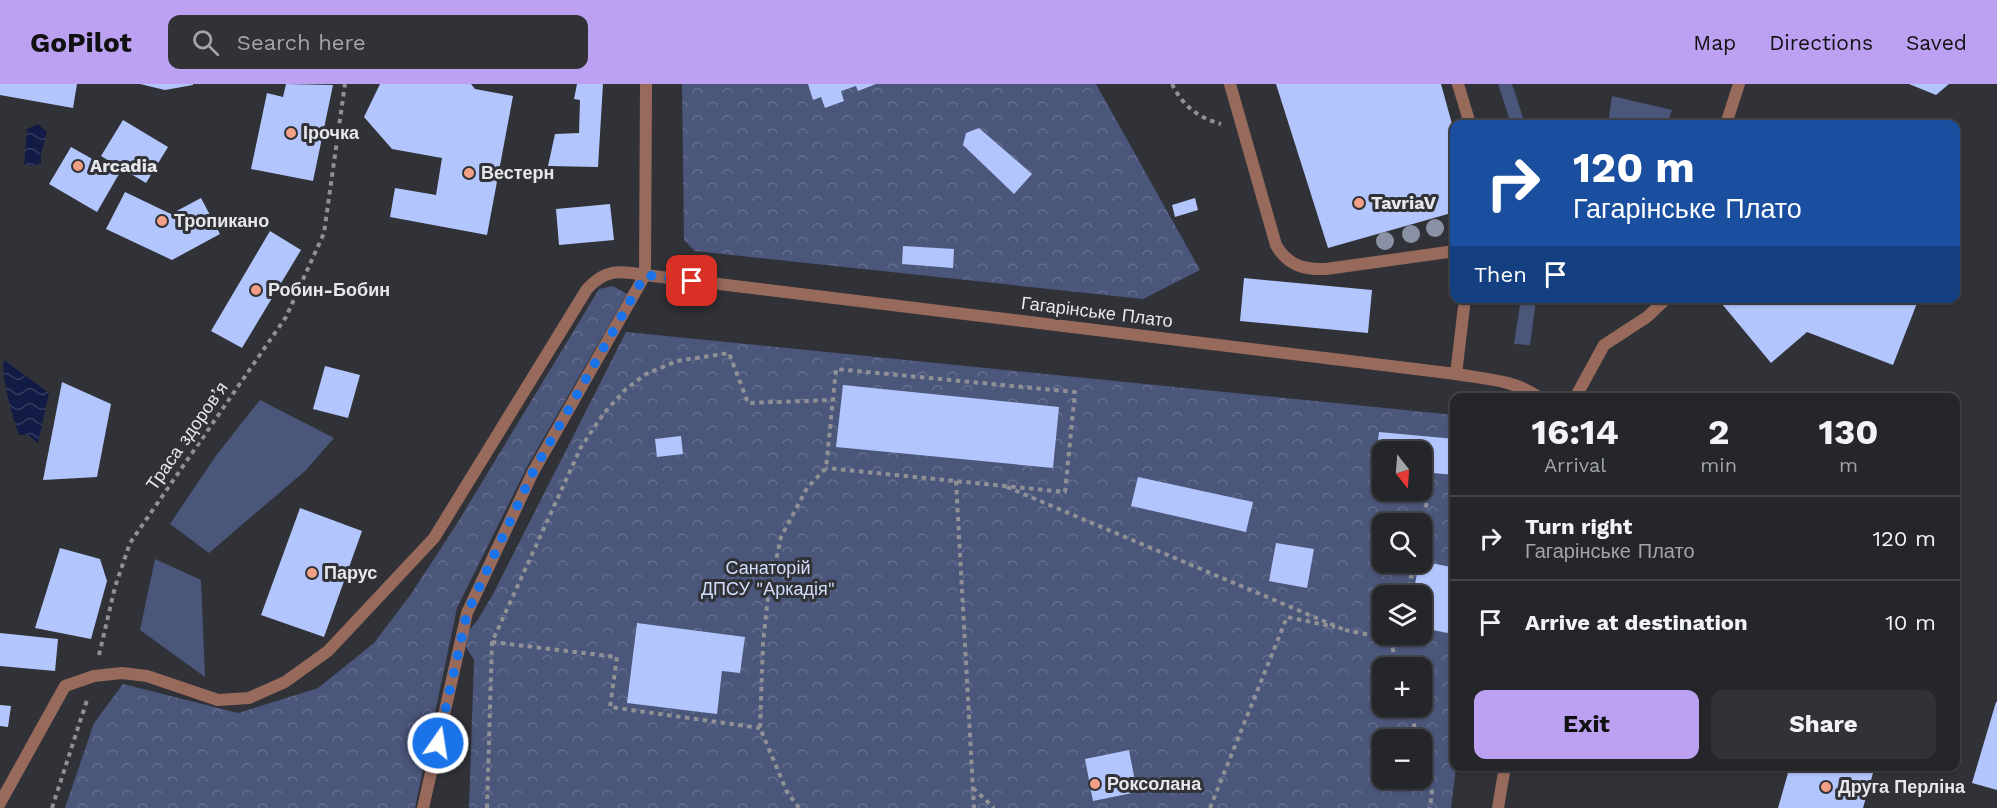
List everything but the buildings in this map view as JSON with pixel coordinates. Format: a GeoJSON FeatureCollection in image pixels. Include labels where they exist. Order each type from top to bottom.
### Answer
{"type":"FeatureCollection","features":[{"type":"Feature","properties":{"kind":"street"},"geometry":{"type":"LineString","coordinates":[[423,808],[467,613],[533,472],[645,275],[646,84]]}},
{"type":"Feature","properties":{"kind":"street"},"geometry":{"type":"LineString","coordinates":[[1230,84],[1276,245],[1291,263],[1313,270],[1450,252]]}},
{"type":"Feature","properties":{"kind":"street"},"geometry":{"type":"LineString","coordinates":[[1458,84],[1469,120]]}},
{"type":"Feature","properties":{"kind":"street"},"geometry":{"type":"LineString","coordinates":[[1727,120],[1739,84]]}},
{"type":"Feature","properties":{"kind":"street","name":"Гагарінське Плато"},"geometry":{"type":"LineString","coordinates":[[0,803],[66,686],[94,676],[122,673],[147,676],[218,700],[249,698],[285,682],[328,651],[434,538],[498,437],[586,289],[597,278],[615,271],[1456,374],[1511,384],[1527,388],[1534,393]]}},
{"type":"Feature","properties":{"kind":"street"},"geometry":{"type":"LineString","coordinates":[[1456,374],[1464,303]]}},
{"type":"Feature","properties":{"kind":"street"},"geometry":{"type":"LineString","coordinates":[[1578,393],[1605,345],[1647,317],[1661,303]]}},
{"type":"Feature","properties":{"kind":"street"},"geometry":{"type":"LineString","coordinates":[[1498,808],[1504,771]]}},
{"type":"Feature","properties":{"kind":"path","name":"Траса здоров’я"},"geometry":{"type":"LineString","coordinates":[[52,808],[94,676],[115,587],[130,543],[286,317],[324,232],[345,84]]}},
{"type":"Feature","properties":{"kind":"path"},"geometry":{"type":"LineString","coordinates":[[1172,84],[1179,99],[1192,112],[1221,124],[1243,124]]}},
{"type":"Feature","properties":{"kind":"path"},"geometry":{"type":"LineString","coordinates":[[488,808],[492,642],[581,447],[604,413],[626,389],[646,374],[676,361],[729,353],[748,403],[833,400]]}},
{"type":"Feature","properties":{"kind":"path"},"geometry":{"type":"LineString","coordinates":[[799,808],[787,792],[760,728],[763,643],[774,561],[792,513],[807,488],[826,468],[836,369],[1075,392],[1065,492],[826,468]]}},
{"type":"Feature","properties":{"kind":"path"},"geometry":{"type":"LineString","coordinates":[[956,481],[974,808]]}},
{"type":"Feature","properties":{"kind":"path"},"geometry":{"type":"LineString","coordinates":[[1003,485],[1346,630]]}},
{"type":"Feature","properties":{"kind":"path"},"geometry":{"type":"LineString","coordinates":[[1210,808],[1287,617],[1372,635]]}},
{"type":"Feature","properties":{"kind":"path"},"geometry":{"type":"LineString","coordinates":[[492,642],[617,657],[610,707],[760,728]]}},
{"type":"Feature","properties":{"kind":"path"},"geometry":{"type":"LineString","coordinates":[[972,788],[994,808]]}},
{"type":"Feature","properties":{"kind":"path"},"geometry":{"type":"LineString","coordinates":[[1430,808],[1431,789]]}},
{"type":"Feature","properties":{"kind":"green space"},"geometry":{"type":"Polygon","coordinates":[[[682,84],[1096,84],[1200,270],[1143,299],[695,251],[684,240],[682,84]]]}},
{"type":"Feature","properties":{"kind":"green space"},"geometry":{"type":"Polygon","coordinates":[[[1498,84],[1512,84],[1524,120],[1510,120],[1498,84]]]}},
{"type":"Feature","properties":{"kind":"green space"},"geometry":{"type":"Polygon","coordinates":[[[1612,96],[1672,110],[1668,120],[1609,120],[1612,96]]]}},
{"type":"Feature","properties":{"kind":"green space"},"geometry":{"type":"Polygon","coordinates":[[[613,286],[627,294],[528,465],[457,608],[415,808],[65,808],[94,723],[123,684],[238,713],[318,688],[374,643],[411,594],[456,525],[599,289],[613,286]]]}},
{"type":"Feature","properties":{"kind":"green space"},"geometry":{"type":"Polygon","coordinates":[[[1520,303],[1535,303],[1530,345],[1514,344],[1520,303]]]}},
{"type":"Feature","properties":{"kind":"green space","name":"Санаторій ДПСУ \"Аркадія\""},"geometry":{"type":"Polygon","coordinates":[[[626,332],[1450,414],[1450,771],[1456,771],[1451,808],[469,808],[474,660],[466,647],[468,631],[477,621],[493,594],[626,332]]]}},
{"type":"Feature","properties":{"kind":"green space"},"geometry":{"type":"Polygon","coordinates":[[[260,400],[334,438],[305,471],[209,553],[170,524],[215,457],[260,400]]]}},
{"type":"Feature","properties":{"kind":"green space"},"geometry":{"type":"Polygon","coordinates":[[[155,559],[201,580],[205,677],[140,630],[155,559]]]}},
{"type":"Feature","properties":{"kind":"water"},"geometry":{"type":"Polygon","coordinates":[[[38,124],[47,132],[41,163],[33,166],[24,164],[27,129],[38,124]]]}},
{"type":"Feature","properties":{"kind":"water"},"geometry":{"type":"Polygon","coordinates":[[[4,360],[49,393],[38,443],[28,435],[19,435],[5,385],[4,360]]]}},
{"type":"Feature","properties":{"kind":"place","name":"Ірочка"},"geometry":{"type":"Point","coordinates":[291,133]}},
{"type":"Feature","properties":{"kind":"place","name":"Arcadia"},"geometry":{"type":"Point","coordinates":[78,166]}},
{"type":"Feature","properties":{"kind":"place","name":"Вестерн"},"geometry":{"type":"Point","coordinates":[469,173]}},
{"type":"Feature","properties":{"kind":"place","name":"TavriaV"},"geometry":{"type":"Point","coordinates":[1359,203]}},
{"type":"Feature","properties":{"kind":"place","name":"Тропикано"},"geometry":{"type":"Point","coordinates":[162,221]}},
{"type":"Feature","properties":{"kind":"place","name":"Робин-Бобин"},"geometry":{"type":"Point","coordinates":[256,290]}},
{"type":"Feature","properties":{"kind":"place","name":"Парус"},"geometry":{"type":"Point","coordinates":[312,573]}},
{"type":"Feature","properties":{"kind":"place","name":"Роксолана"},"geometry":{"type":"Point","coordinates":[1095,784]}},
{"type":"Feature","properties":{"kind":"place","name":"Друга Перліна"},"geometry":{"type":"Point","coordinates":[1826,787]}},
{"type":"Feature","properties":{"kind":"route"},"geometry":{"type":"LineString","coordinates":[[438,743],[467,613],[533,472],[645,275],[692,281]]}}]}
